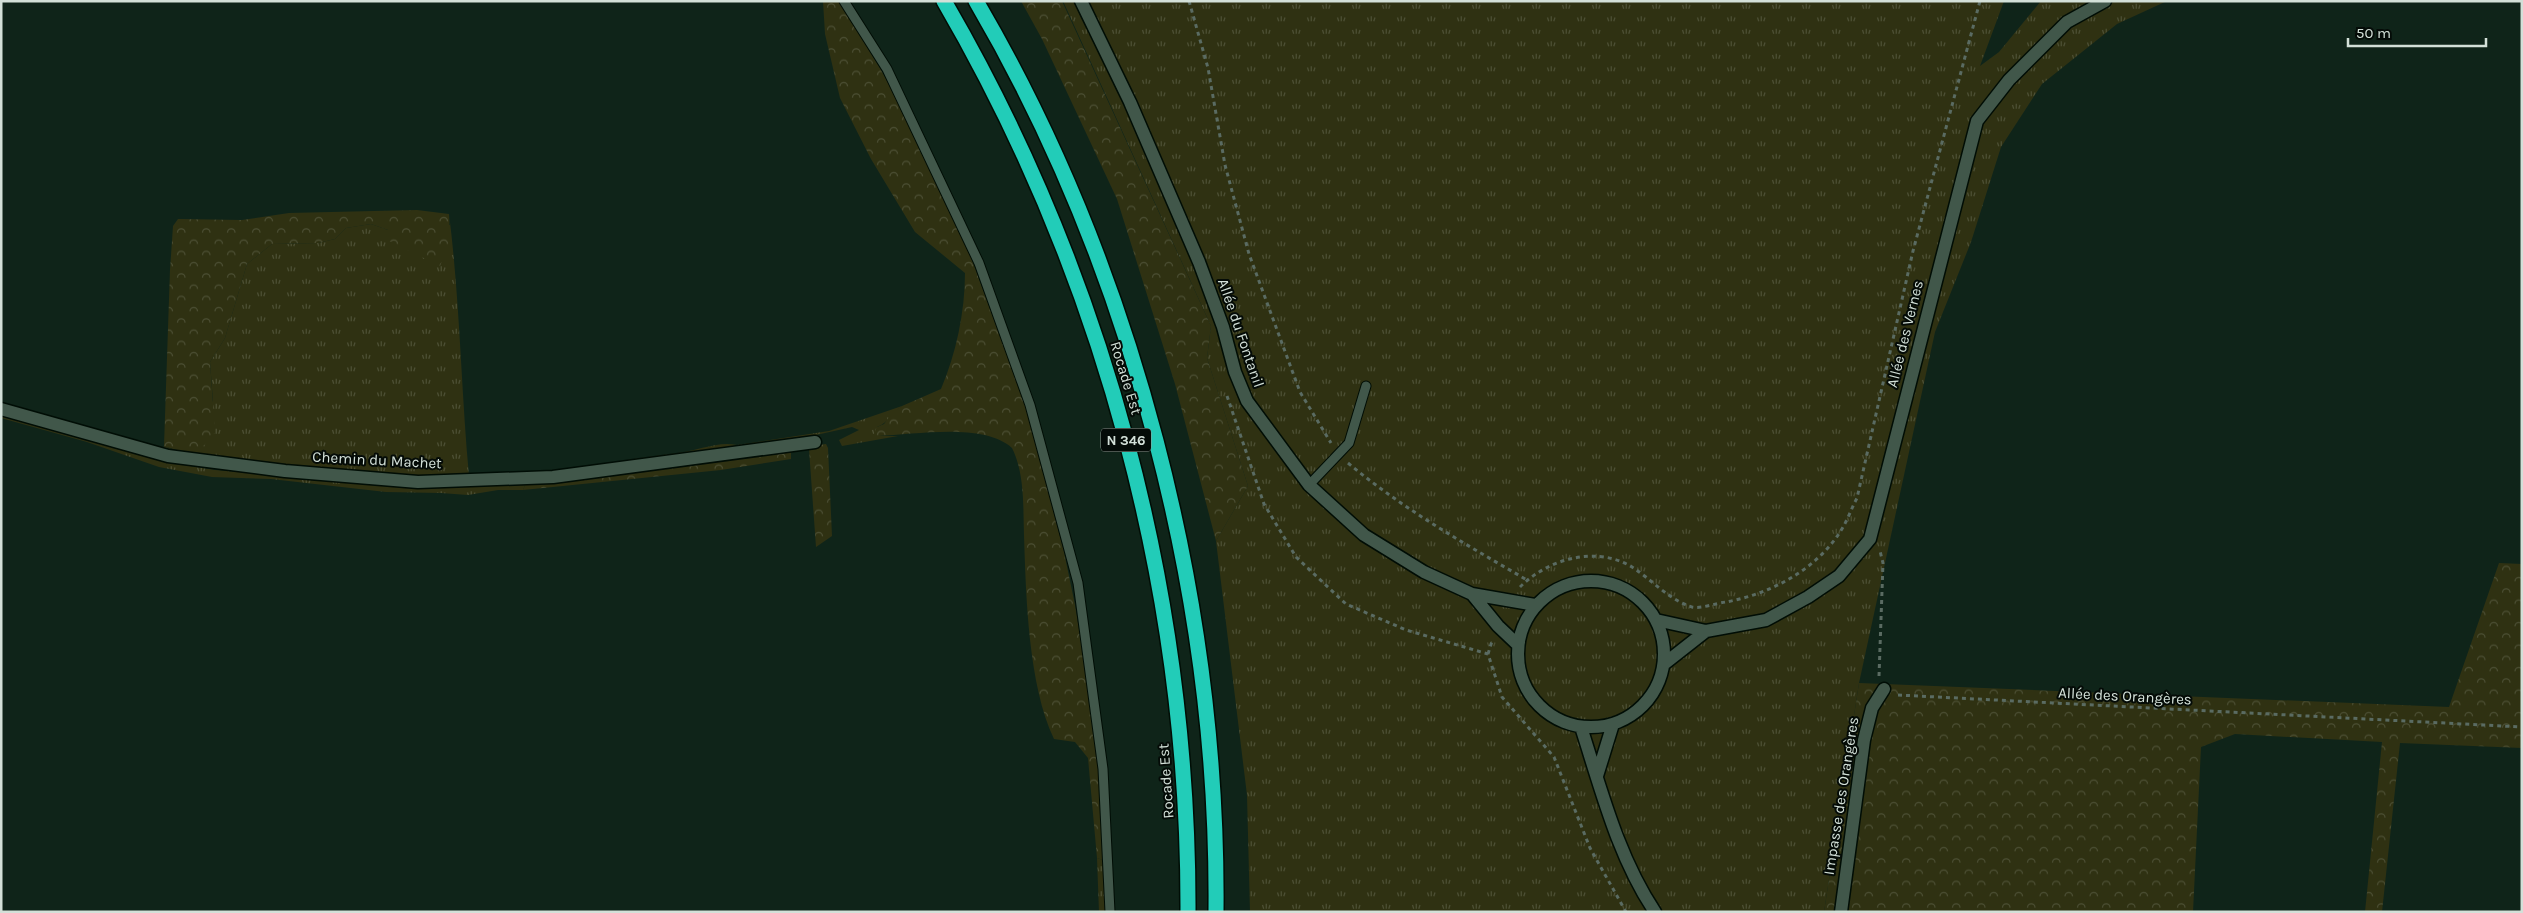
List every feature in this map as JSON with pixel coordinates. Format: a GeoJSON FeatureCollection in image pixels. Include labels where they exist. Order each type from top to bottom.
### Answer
{"type":"FeatureCollection","features":[{"type":"Feature","properties":{"kind":"highway","name":"Rocade Est"},"geometry":{"type":"LineString","coordinates":[[944,1],[1002,110],[1029,166],[1083,300],[1123,426],[1158,575],[1174,677],[1187,820],[1188,912]]}},
{"type":"Feature","properties":{"kind":"highway","name":"Rocade Est"},"geometry":{"type":"LineString","coordinates":[[976,1],[1026,94],[1073,196],[1110,292],[1152,423],[1185,569],[1201,673],[1215,819],[1216,912]]}},
{"type":"Feature","properties":{"kind":"street","name":"Allée du Fontanil"},"geometry":{"type":"LineString","coordinates":[[1081,1],[1130,102],[1199,262],[1223,327],[1235,372],[1248,401],[1309,485],[1364,535],[1424,572],[1472,594],[1536,605]]}},
{"type":"Feature","properties":{"kind":"street","name":"Allée des Vernes"},"geometry":{"type":"LineString","coordinates":[[1656,620],[1706,631],[1766,620],[1808,597],[1839,576],[1870,539],[1977,121],[2009,80],[2067,22],[2105,1]]}},
{"type":"Feature","properties":{"kind":"street","name":"Chemin du Machet"},"geometry":{"type":"LineString","coordinates":[[1,409],[168,456],[285,471],[418,482],[553,477],[816,442]]}},
{"type":"Feature","properties":{"kind":"street"},"geometry":{"type":"LineString","coordinates":[[1600,581],[1622,587],[1642,601],[1656,620],[1664,642],[1664,664],[1658,684],[1647,701],[1632,715],[1613,724],[1597,727],[1580,727],[1552,716],[1540,707],[1526,689],[1518,668],[1518,645],[1523,624],[1536,605],[1554,590],[1576,582],[1600,581]]}},
{"type":"Feature","properties":{"kind":"street","name":"Allée du Fontanil"},"geometry":{"type":"LineString","coordinates":[[1472,594],[1498,626],[1518,645]]}},
{"type":"Feature","properties":{"kind":"street","name":"Allée des Vernes"},"geometry":{"type":"LineString","coordinates":[[1664,664],[1706,631]]}},
{"type":"Feature","properties":{"kind":"street","name":"Impasse des Orangères"},"geometry":{"type":"LineString","coordinates":[[1840,912],[1864,740],[1872,708],[1884,690]]}},
{"type":"Feature","properties":{"kind":"street"},"geometry":{"type":"LineString","coordinates":[[1597,776],[1613,724]]}},
{"type":"Feature","properties":{"kind":"street"},"geometry":{"type":"LineString","coordinates":[[1580,727],[1623,850],[1655,912]]}},
{"type":"Feature","properties":{"kind":"lane"},"geometry":{"type":"LineString","coordinates":[[844,1],[887,69],[979,263],[1030,405],[1078,583],[1103,769],[1110,912]]}},
{"type":"Feature","properties":{"kind":"lane"},"geometry":{"type":"LineString","coordinates":[[1309,485],[1339,456],[1349,443],[1366,386]]}},
{"type":"Feature","properties":{"kind":"path"},"geometry":{"type":"LineString","coordinates":[[1189,1],[1208,68],[1225,165],[1249,254],[1300,392],[1339,456],[1390,497],[1438,528],[1527,580]]}},
{"type":"Feature","properties":{"kind":"path"},"geometry":{"type":"LineString","coordinates":[[1511,600],[1527,580],[1545,567],[1577,557],[1618,559],[1674,598],[1693,607],[1748,598],[1791,579],[1818,557],[1840,533],[1857,498],[1913,250],[1980,1]]}},
{"type":"Feature","properties":{"kind":"path"},"geometry":{"type":"LineString","coordinates":[[1226,394],[1264,504],[1296,557],[1346,604],[1406,630],[1488,654]]}},
{"type":"Feature","properties":{"kind":"path"},"geometry":{"type":"LineString","coordinates":[[1870,539],[1880,551],[1883,563],[1878,674],[1884,690]]}},
{"type":"Feature","properties":{"kind":"path"},"geometry":{"type":"LineString","coordinates":[[1498,626],[1488,654],[1502,697],[1554,757],[1590,848],[1626,912]]}},
{"type":"Feature","properties":{"kind":"path","name":"Allée des Orangères"},"geometry":{"type":"LineString","coordinates":[[1884,690],[1902,696],[2522,727]]}},
{"type":"Feature","properties":{"kind":"green space"},"geometry":{"type":"Polygon","coordinates":[[[823,1],[839,1],[881,70],[919,142],[969,252],[1026,407],[1064,552],[1075,605],[1092,709],[1103,798],[1106,861],[1097,858],[1088,758],[1075,742],[1054,739],[1045,717],[1039,692],[1030,639],[1021,480],[1012,448],[999,440],[984,435],[967,433],[948,432],[878,436],[874,434],[877,427],[884,424],[892,413],[902,406],[941,389],[959,332],[965,288],[965,273],[915,232],[871,159],[840,98],[825,34],[823,1]]]}},
{"type":"Feature","properties":{"kind":"green space"},"geometry":{"type":"Polygon","coordinates":[[[1021,1],[1062,1],[1211,326],[1207,358],[1248,486],[1216,541],[1175,384],[1117,199],[1042,39],[1021,1]]]}},
{"type":"Feature","properties":{"kind":"green space"},"geometry":{"type":"Polygon","coordinates":[[[1063,1],[2004,1],[1980,66],[1999,52],[2041,1],[2167,1],[2117,24],[2042,84],[2001,147],[1971,242],[1935,332],[1859,683],[1824,912],[1250,912],[1247,795],[1216,541],[1248,486],[1207,358],[1211,326],[1063,1]]]}},
{"type":"Feature","properties":{"kind":"green space"},"geometry":{"type":"Polygon","coordinates":[[[417,210],[449,214],[450,241],[440,266],[387,240],[388,230],[371,224],[346,228],[335,239],[318,243],[272,244],[247,264],[225,338],[210,362],[215,432],[210,440],[199,449],[193,451],[180,451],[164,446],[170,270],[173,226],[178,219],[242,220],[289,213],[417,210]]]}},
{"type":"Feature","properties":{"kind":"green space"},"geometry":{"type":"Polygon","coordinates":[[[449,214],[456,279],[469,476],[574,468],[685,452],[715,445],[737,445],[829,431],[902,406],[877,427],[879,436],[898,436],[842,446],[839,440],[859,430],[852,427],[807,437],[546,472],[440,480],[330,471],[167,451],[163,449],[164,446],[176,451],[213,401],[210,362],[225,338],[247,264],[272,244],[318,243],[335,239],[346,228],[371,224],[388,230],[450,225],[449,214]]]}},
{"type":"Feature","properties":{"kind":"green space"},"geometry":{"type":"Polygon","coordinates":[[[1,415],[177,464],[215,470],[392,485],[462,487],[526,483],[523,490],[498,490],[468,495],[386,492],[271,479],[212,477],[159,467],[87,442],[1,418],[1,415]]]}},
{"type":"Feature","properties":{"kind":"green space"},"geometry":{"type":"Polygon","coordinates":[[[826,444],[828,448],[832,536],[816,547],[809,449],[810,446],[826,444]]]}},
{"type":"Feature","properties":{"kind":"green space"},"geometry":{"type":"Polygon","coordinates":[[[791,450],[791,459],[721,470],[523,490],[526,483],[791,450]]]}},
{"type":"Feature","properties":{"kind":"green space"},"geometry":{"type":"Polygon","coordinates":[[[2499,563],[2522,564],[2522,748],[2400,743],[2382,912],[2365,912],[2382,742],[2235,734],[2201,747],[2193,912],[1824,912],[1859,683],[2449,707],[2499,563]]]}},
{"type":"Feature","properties":{"kind":"green space"},"geometry":{"type":"Polygon","coordinates":[[[1097,858],[1106,861],[1105,912],[1099,912],[1097,858]]]}}]}
